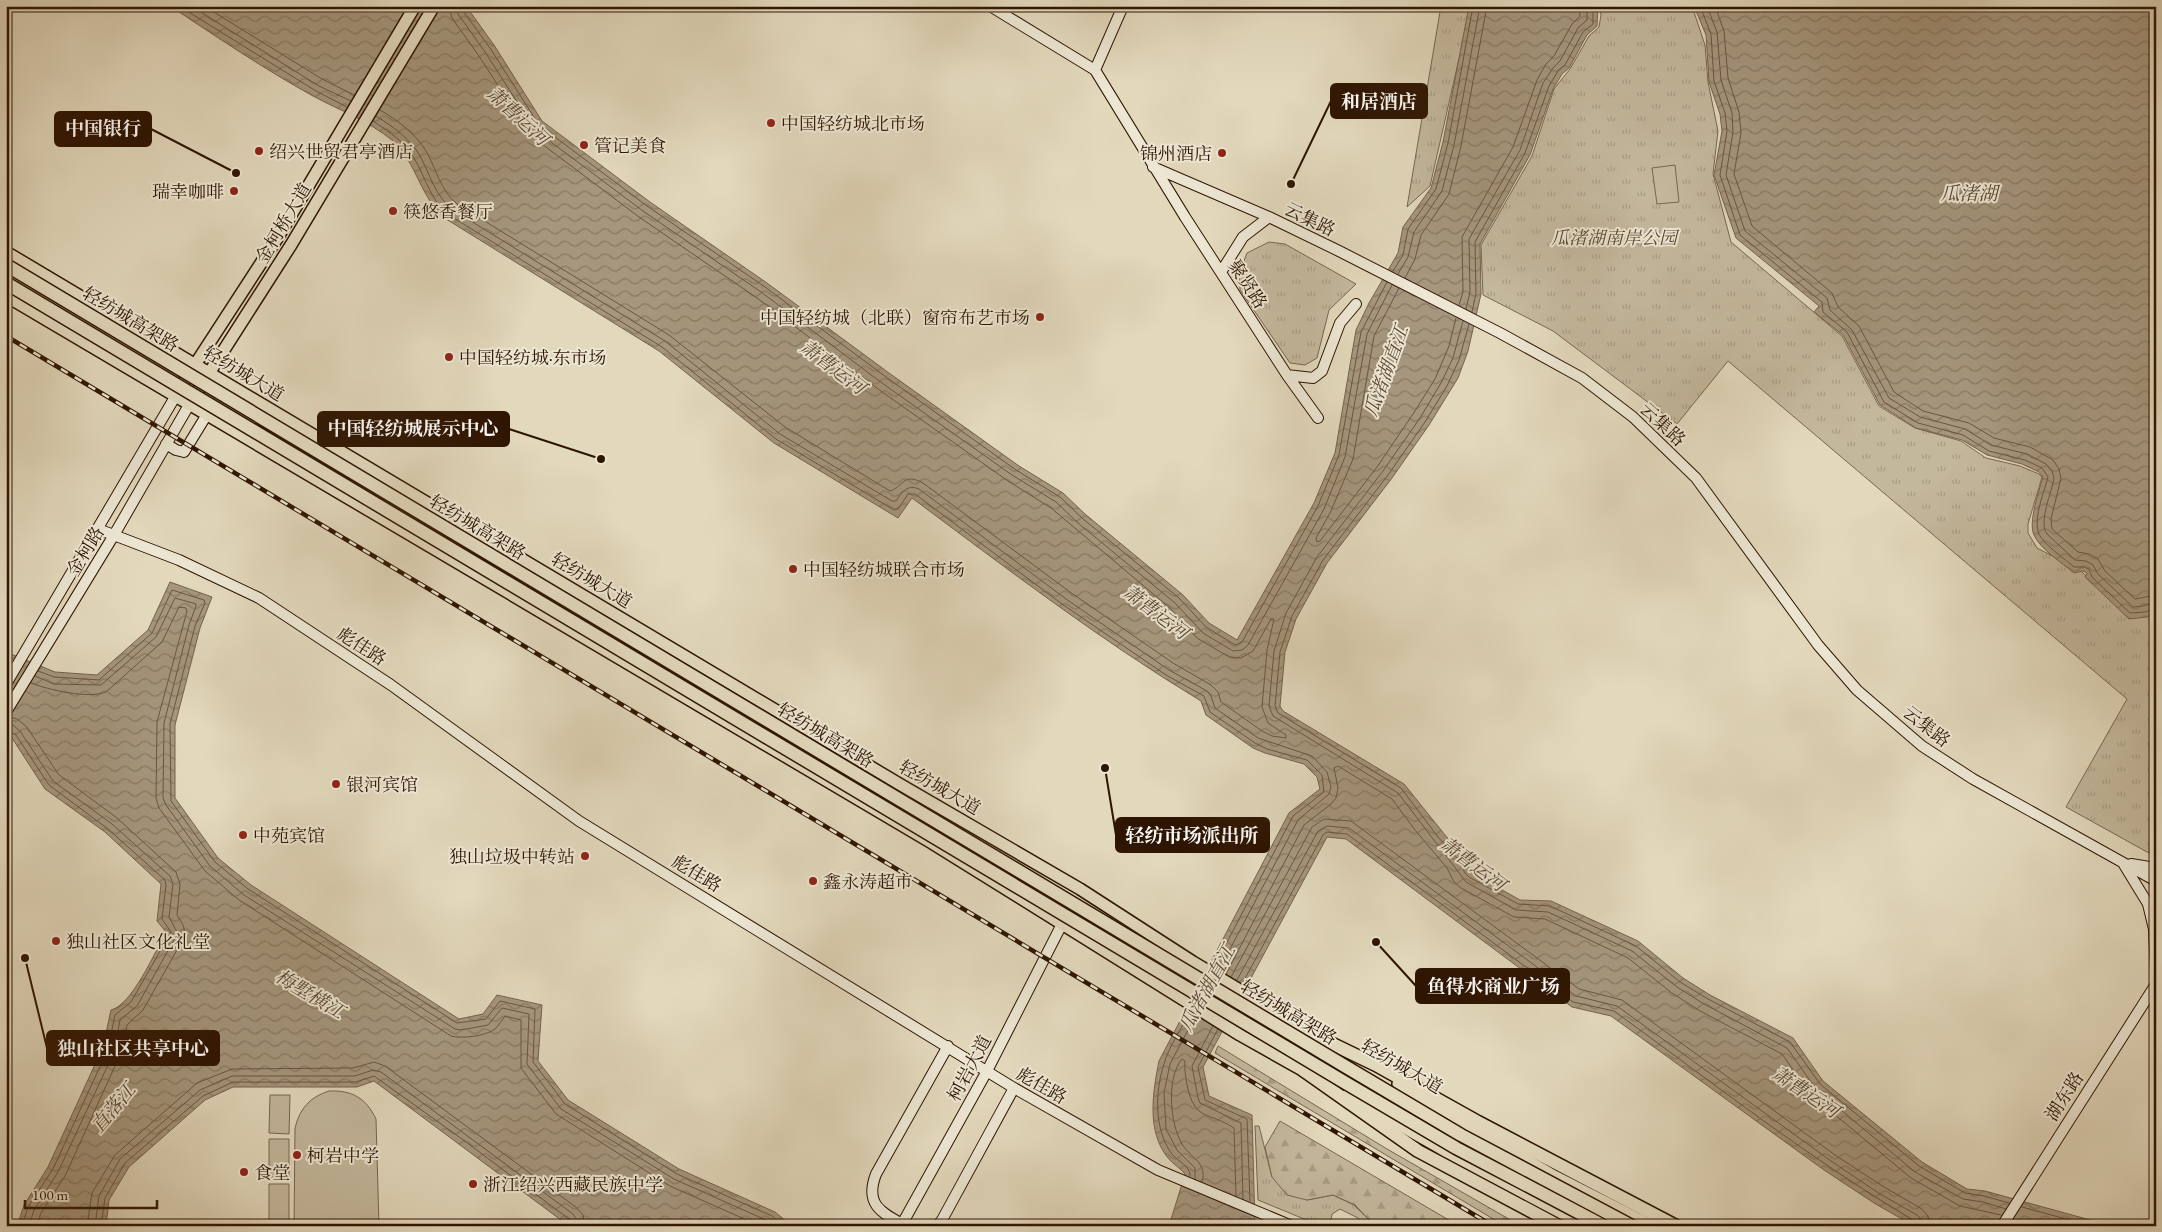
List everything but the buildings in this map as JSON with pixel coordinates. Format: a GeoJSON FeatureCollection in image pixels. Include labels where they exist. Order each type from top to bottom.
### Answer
{"type":"FeatureCollection","features":[{"type":"Feature","properties":{"kind":"highway","name":"轻纺城高架路"},"geometry":{"type":"LineString","coordinates":[[6,265],[1461,1135],[1632,1226]]}},
{"type":"Feature","properties":{"kind":"highway","name":"轻纺城高架路"},"geometry":{"type":"LineString","coordinates":[[6,283],[1344,1082],[1456,1148],[1604,1226]]}},
{"type":"Feature","properties":{"kind":"highway"},"geometry":{"type":"LineString","coordinates":[[1320,1038],[1376,1065],[1478,1122],[1676,1226]]}},
{"type":"Feature","properties":{"kind":"highway"},"geometry":{"type":"LineString","coordinates":[[1303,1070],[1418,1151],[1559,1226]]}},
{"type":"Feature","properties":{"kind":"main road","name":"金柯桥大道"},"geometry":{"type":"LineString","coordinates":[[175,397],[278,236],[415,6]]}},
{"type":"Feature","properties":{"kind":"main road","name":"金柯桥大道"},"geometry":{"type":"LineString","coordinates":[[189,405],[291,245],[434,6]]}},
{"type":"Feature","properties":{"kind":"main road","name":"轻纺城大道"},"geometry":{"type":"LineString","coordinates":[[6,252],[901,785],[1080,889],[1193,962],[1320,1038],[1554,1176],[1652,1226]]}},
{"type":"Feature","properties":{"kind":"main road"},"geometry":{"type":"LineString","coordinates":[[6,296],[206,416],[932,843],[1240,1035],[1447,1152],[1586,1226]]}},
{"type":"Feature","properties":{"kind":"street"},"geometry":{"type":"LineString","coordinates":[[990,6],[1094,70],[1153,167]]}},
{"type":"Feature","properties":{"kind":"street"},"geometry":{"type":"LineString","coordinates":[[1094,70],[1123,6]]}},
{"type":"Feature","properties":{"kind":"street","name":"云集路"},"geometry":{"type":"LineString","coordinates":[[1153,167],[1269,217],[1339,251],[1582,378],[1633,418],[1696,478],[1818,644],[1857,690],[1922,746],[1973,779],[2156,881]]}},
{"type":"Feature","properties":{"kind":"street","name":"聚贤路"},"geometry":{"type":"LineString","coordinates":[[1153,167],[1287,375],[1318,418]]}},
{"type":"Feature","properties":{"kind":"street"},"geometry":{"type":"LineString","coordinates":[[1221,272],[1243,237],[1269,217]]}},
{"type":"Feature","properties":{"kind":"street"},"geometry":{"type":"LineString","coordinates":[[1287,375],[1312,378],[1322,371],[1340,323],[1356,304]]}},
{"type":"Feature","properties":{"kind":"street","name":"金柯路"},"geometry":{"type":"LineString","coordinates":[[6,684],[175,397]]}},
{"type":"Feature","properties":{"kind":"street","name":"金柯路"},"geometry":{"type":"LineString","coordinates":[[6,712],[114,534],[189,405]]}},
{"type":"Feature","properties":{"kind":"street"},"geometry":{"type":"LineString","coordinates":[[166,444],[184,452],[206,416]]}},
{"type":"Feature","properties":{"kind":"street","name":"彪佳路"},"geometry":{"type":"LineString","coordinates":[[98,529],[179,560],[259,598],[391,684],[579,821],[1014,1088],[1158,1170],[1292,1226]]}},
{"type":"Feature","properties":{"kind":"street"},"geometry":{"type":"LineString","coordinates":[[2122,862],[2156,868]]}},
{"type":"Feature","properties":{"kind":"street"},"geometry":{"type":"LineString","coordinates":[[2122,862],[2148,904],[2154,929],[2156,974]]}},
{"type":"Feature","properties":{"kind":"street","name":"柯岩大道"},"geometry":{"type":"LineString","coordinates":[[903,1225],[987,1070],[1062,924]]}},
{"type":"Feature","properties":{"kind":"street","name":"湖东路"},"geometry":{"type":"LineString","coordinates":[[2002,1226],[2156,984]]}},
{"type":"Feature","properties":{"kind":"street"},"geometry":{"type":"LineString","coordinates":[[903,1225],[886,1215],[872,1201],[871,1188],[876,1174],[948,1046]]}},
{"type":"Feature","properties":{"kind":"street"},"geometry":{"type":"LineString","coordinates":[[937,1226],[1014,1088]]}},
{"type":"Feature","properties":{"kind":"green space"},"geometry":{"type":"Polygon","coordinates":[[[1441,6],[1471,6],[1430,186],[1407,207],[1441,6]]]}},
{"type":"Feature","properties":{"kind":"green space","name":"瓜渚湖南岸公园"},"geometry":{"type":"Polygon","coordinates":[[[1599,6],[1692,6],[1705,45],[1708,82],[1718,131],[1713,174],[1731,242],[1842,336],[1879,406],[1915,428],[1961,441],[1986,458],[2020,466],[2042,477],[2028,524],[2028,533],[2037,548],[2081,571],[2127,616],[2156,607],[2156,854],[2147,852],[2066,807],[2127,699],[1728,361],[1677,424],[1553,331],[1483,295],[1481,245],[1532,156],[1554,89],[1570,69],[1589,36],[1599,27],[1601,15],[1599,6]]]}},
{"type":"Feature","properties":{"kind":"green space"},"geometry":{"type":"Polygon","coordinates":[[[1675,165],[1679,202],[1657,204],[1652,168],[1675,165]]]}},
{"type":"Feature","properties":{"kind":"green space"},"geometry":{"type":"Polygon","coordinates":[[[1269,242],[1285,244],[1356,284],[1329,310],[1317,358],[1305,365],[1290,363],[1240,290],[1239,274],[1247,253],[1269,242]]]}},
{"type":"Feature","properties":{"kind":"green space"},"geometry":{"type":"Polygon","coordinates":[[[1218,1046],[1387,1149],[1521,1226],[1505,1226],[1215,1053],[1218,1046]]]}},
{"type":"Feature","properties":{"kind":"green space"},"geometry":{"type":"Polygon","coordinates":[[[329,1091],[345,1092],[357,1097],[368,1106],[376,1119],[379,1226],[294,1226],[295,1128],[307,1104],[316,1096],[329,1091]]]}},
{"type":"Feature","properties":{"kind":"green space"},"geometry":{"type":"Polygon","coordinates":[[[270,1095],[290,1095],[289,1134],[269,1133],[270,1095]]]}},
{"type":"Feature","properties":{"kind":"green space"},"geometry":{"type":"Polygon","coordinates":[[[1280,1121],[1459,1226],[1375,1226],[1355,1205],[1333,1195],[1307,1200],[1287,1195],[1272,1177],[1265,1147],[1280,1121]]]}},
{"type":"Feature","properties":{"kind":"green space"},"geometry":{"type":"Polygon","coordinates":[[[1255,1126],[1259,1126],[1272,1177],[1307,1200],[1333,1195],[1354,1205],[1375,1226],[1361,1226],[1358,1218],[1340,1209],[1332,1214],[1331,1220],[1336,1226],[1321,1226],[1258,1200],[1255,1126]]]}},
{"type":"Feature","properties":{"kind":"green space"},"geometry":{"type":"Polygon","coordinates":[[[269,1139],[289,1139],[289,1177],[269,1177],[269,1139]]]}},
{"type":"Feature","properties":{"kind":"green space"},"geometry":{"type":"Polygon","coordinates":[[[269,1184],[289,1184],[289,1223],[269,1223],[269,1184]]]}},
{"type":"Feature","properties":{"kind":"water"},"geometry":{"type":"Polygon","coordinates":[[[170,6],[466,6],[494,45],[542,121],[650,202],[767,283],[1019,466],[1063,493],[1085,514],[1183,595],[1209,623],[1237,640],[1314,503],[1335,453],[1356,330],[1369,303],[1398,253],[1403,227],[1431,188],[1443,142],[1469,6],[1598,6],[1597,26],[1587,35],[1569,68],[1562,74],[1553,89],[1530,155],[1480,244],[1481,294],[1468,351],[1458,378],[1429,425],[1392,478],[1327,563],[1296,619],[1285,652],[1280,706],[1283,711],[1404,784],[1462,856],[1472,873],[1520,900],[1551,901],[1638,941],[1683,978],[1710,995],[1793,1038],[1823,1081],[1922,1162],[1967,1189],[1985,1191],[2112,1226],[1914,1226],[1874,1203],[1824,1170],[1611,1016],[1572,1007],[1346,839],[1327,837],[1203,1067],[1209,1096],[1252,1115],[1255,1226],[1169,1226],[1185,1174],[1168,1158],[1156,1136],[1153,1098],[1159,1061],[1289,813],[1320,789],[1317,777],[1304,764],[1253,748],[1206,715],[1201,701],[1163,678],[1090,628],[912,498],[898,518],[774,443],[659,351],[446,219],[430,201],[401,150],[384,134],[277,75],[170,6]]]}},
{"type":"Feature","properties":{"kind":"water","name":"瓜渚湖"},"geometry":{"type":"Polygon","coordinates":[[[1694,6],[2156,6],[2156,612],[2147,617],[2129,619],[2085,577],[2087,573],[2083,571],[2074,573],[2041,546],[2032,529],[2035,506],[2043,477],[2039,472],[2022,464],[1987,455],[1962,440],[1916,428],[1880,405],[1843,335],[1814,312],[1819,306],[1736,238],[1714,175],[1722,131],[1720,114],[1709,82],[1706,35],[1694,6]]]}},
{"type":"Feature","properties":{"kind":"water"},"geometry":{"type":"Polygon","coordinates":[[[170,582],[212,597],[200,628],[175,725],[175,798],[218,858],[251,885],[459,1019],[483,1014],[497,995],[542,1005],[538,1061],[568,1100],[679,1169],[775,1212],[792,1226],[569,1226],[374,1081],[357,1087],[233,1087],[205,1100],[129,1167],[109,1200],[106,1226],[17,1226],[24,1205],[48,1167],[103,1047],[111,1010],[127,999],[135,988],[166,932],[157,921],[161,884],[105,832],[45,789],[12,738],[6,734],[6,652],[55,672],[97,675],[148,630],[170,582]]]}},
{"type":"Feature","properties":{"kind":"railway"},"geometry":{"type":"LineString","coordinates":[[6,336],[1493,1226]]}},
{"type":"Feature","properties":{"kind":"place","name":"中国轻纺城北市场"},"geometry":{"type":"Point","coordinates":[771,123]}},
{"type":"Feature","properties":{"kind":"place","name":"管记美食"},"geometry":{"type":"Point","coordinates":[584,145]}},
{"type":"Feature","properties":{"kind":"place","name":"绍兴世贸君亭酒店"},"geometry":{"type":"Point","coordinates":[259,151]}},
{"type":"Feature","properties":{"kind":"place","name":"锦州酒店"},"geometry":{"type":"Point","coordinates":[1222,153]}},
{"type":"Feature","properties":{"kind":"place","name":"中国银行"},"geometry":{"type":"Point","coordinates":[236,173]}},
{"type":"Feature","properties":{"kind":"place","name":"和居酒店"},"geometry":{"type":"Point","coordinates":[1291,184]}},
{"type":"Feature","properties":{"kind":"place","name":"瑞幸咖啡"},"geometry":{"type":"Point","coordinates":[234,191]}},
{"type":"Feature","properties":{"kind":"place","name":"筷悠香餐厅"},"geometry":{"type":"Point","coordinates":[393,211]}},
{"type":"Feature","properties":{"kind":"place","name":"中国轻纺城（北联）窗帘布艺市场"},"geometry":{"type":"Point","coordinates":[1040,317]}},
{"type":"Feature","properties":{"kind":"place","name":"中国轻纺城·东市场"},"geometry":{"type":"Point","coordinates":[449,357]}},
{"type":"Feature","properties":{"kind":"place","name":"中国轻纺城展示中心"},"geometry":{"type":"Point","coordinates":[601,459]}},
{"type":"Feature","properties":{"kind":"place","name":"中国轻纺城联合市场"},"geometry":{"type":"Point","coordinates":[793,569]}},
{"type":"Feature","properties":{"kind":"place","name":"轻纺市场派出所"},"geometry":{"type":"Point","coordinates":[1105,768]}},
{"type":"Feature","properties":{"kind":"place","name":"银河宾馆"},"geometry":{"type":"Point","coordinates":[336,784]}},
{"type":"Feature","properties":{"kind":"place","name":"中苑宾馆"},"geometry":{"type":"Point","coordinates":[243,835]}},
{"type":"Feature","properties":{"kind":"place","name":"独山垃圾中转站"},"geometry":{"type":"Point","coordinates":[585,856]}},
{"type":"Feature","properties":{"kind":"place","name":"鑫永涛超市"},"geometry":{"type":"Point","coordinates":[813,881]}},
{"type":"Feature","properties":{"kind":"place","name":"独山社区文化礼堂"},"geometry":{"type":"Point","coordinates":[56,941]}},
{"type":"Feature","properties":{"kind":"place","name":"鱼得水商业广场"},"geometry":{"type":"Point","coordinates":[1376,942]}},
{"type":"Feature","properties":{"kind":"place","name":"独山社区共享中心"},"geometry":{"type":"Point","coordinates":[25,958]}},
{"type":"Feature","properties":{"kind":"place","name":"柯岩中学"},"geometry":{"type":"Point","coordinates":[297,1155]}},
{"type":"Feature","properties":{"kind":"place","name":"食堂"},"geometry":{"type":"Point","coordinates":[244,1172]}},
{"type":"Feature","properties":{"kind":"place","name":"浙江绍兴西藏民族中学"},"geometry":{"type":"Point","coordinates":[473,1184]}},
{"type":"Feature","properties":{"kind":"water label","name":"萧曹运河"},"geometry":{"type":"Point","coordinates":[518,116]}},
{"type":"Feature","properties":{"kind":"water label","name":"萧曹运河"},"geometry":{"type":"Point","coordinates":[833,367]}},
{"type":"Feature","properties":{"kind":"water label","name":"瓜渚湖直江"},"geometry":{"type":"Point","coordinates":[1386,371]}},
{"type":"Feature","properties":{"kind":"water label","name":"萧曹运河"},"geometry":{"type":"Point","coordinates":[1156,612]}},
{"type":"Feature","properties":{"kind":"water label","name":"萧曹运河"},"geometry":{"type":"Point","coordinates":[1473,864]}},
{"type":"Feature","properties":{"kind":"water label","name":"瓜渚湖直江"},"geometry":{"type":"Point","coordinates":[1207,988]}},
{"type":"Feature","properties":{"kind":"water label","name":"梅墅横江"},"geometry":{"type":"Point","coordinates":[310,994]}},
{"type":"Feature","properties":{"kind":"water label","name":"萧曹运河"},"geometry":{"type":"Point","coordinates":[1806,1092]}},
{"type":"Feature","properties":{"kind":"water label","name":"直落江"},"geometry":{"type":"Point","coordinates":[113,1108]}}]}
